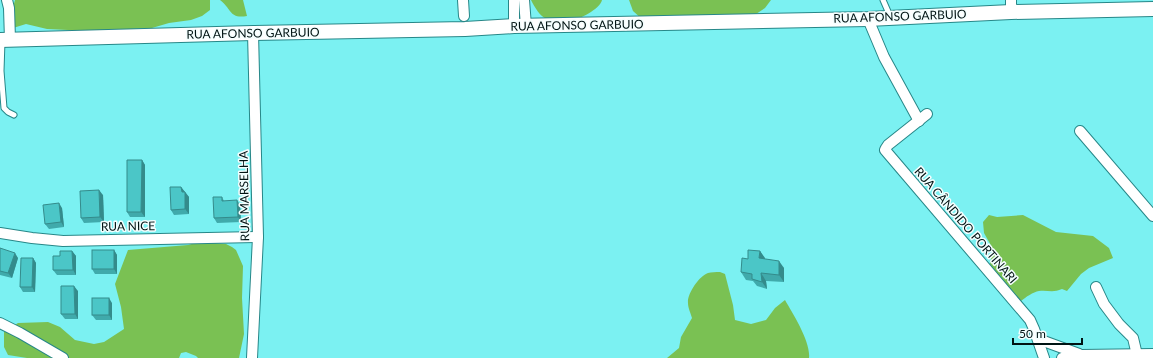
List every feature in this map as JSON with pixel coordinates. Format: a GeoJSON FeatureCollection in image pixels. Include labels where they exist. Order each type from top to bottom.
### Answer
{"type":"FeatureCollection","features":[{"type":"Feature","properties":{"kind":"street"},"geometry":{"type":"LineString","coordinates":[[463,0],[464,16]]}},
{"type":"Feature","properties":{"kind":"street"},"geometry":{"type":"LineString","coordinates":[[514,0],[520,26]]}},
{"type":"Feature","properties":{"kind":"street"},"geometry":{"type":"LineString","coordinates":[[520,26],[524,0]]}},
{"type":"Feature","properties":{"kind":"street"},"geometry":{"type":"LineString","coordinates":[[4,40],[5,6]]}},
{"type":"Feature","properties":{"kind":"street","name":"RUA AFONSO GARBUIO"},"geometry":{"type":"LineString","coordinates":[[4,40],[464,29],[520,26],[868,19],[1011,6],[1153,9]]}},
{"type":"Feature","properties":{"kind":"street"},"geometry":{"type":"LineString","coordinates":[[868,19],[884,57],[919,121]]}},
{"type":"Feature","properties":{"kind":"street","name":"RUA MARSELHA"},"geometry":{"type":"LineString","coordinates":[[252,358],[258,237],[253,33]]}},
{"type":"Feature","properties":{"kind":"street","name":"RUA CÂNDIDO PORTINARI"},"geometry":{"type":"LineString","coordinates":[[927,114],[888,145],[885,150],[1024,312],[1030,320],[1044,358]]}},
{"type":"Feature","properties":{"kind":"street"},"geometry":{"type":"LineString","coordinates":[[1080,131],[1153,216]]}},
{"type":"Feature","properties":{"kind":"street","name":"RUA NICE"},"geometry":{"type":"LineString","coordinates":[[0,233],[63,241],[258,237]]}},
{"type":"Feature","properties":{"kind":"street"},"geometry":{"type":"LineString","coordinates":[[1096,287],[1104,304],[1119,324],[1133,338],[1137,355]]}},
{"type":"Feature","properties":{"kind":"street"},"geometry":{"type":"LineString","coordinates":[[0,323],[63,358]]}},
{"type":"Feature","properties":{"kind":"street"},"geometry":{"type":"LineString","coordinates":[[1038,339],[1081,354]]}},
{"type":"Feature","properties":{"kind":"street"},"geometry":{"type":"LineString","coordinates":[[1062,358],[1081,354],[1153,354]]}},
{"type":"Feature","properties":{"kind":"lane"},"geometry":{"type":"LineString","coordinates":[[883,0],[890,17]]}},
{"type":"Feature","properties":{"kind":"lane"},"geometry":{"type":"LineString","coordinates":[[4,40],[2,71],[4,108],[14,115]]}},
{"type":"Feature","properties":{"kind":"green space"},"geometry":{"type":"Polygon","coordinates":[[[15,0],[210,0],[210,10],[202,16],[191,20],[169,23],[152,28],[89,31],[47,29],[26,24],[13,28],[9,23],[15,0]]]}},
{"type":"Feature","properties":{"kind":"green space"},"geometry":{"type":"Polygon","coordinates":[[[220,0],[243,0],[247,16],[241,17],[234,15],[220,0]]]}},
{"type":"Feature","properties":{"kind":"green space"},"geometry":{"type":"Polygon","coordinates":[[[531,0],[602,0],[597,7],[588,14],[573,20],[564,21],[544,18],[531,0]]]}},
{"type":"Feature","properties":{"kind":"green space"},"geometry":{"type":"Polygon","coordinates":[[[629,0],[771,0],[765,8],[753,16],[643,20],[633,11],[629,0]]]}},
{"type":"Feature","properties":{"kind":"green space"},"geometry":{"type":"Polygon","coordinates":[[[989,215],[997,217],[1023,215],[1056,232],[1093,236],[1109,248],[1113,258],[1089,268],[1081,274],[1067,291],[1062,289],[1053,291],[1039,291],[1027,296],[1021,301],[1007,291],[991,270],[990,264],[993,249],[984,233],[983,222],[989,215]]]}},
{"type":"Feature","properties":{"kind":"green space"},"geometry":{"type":"Polygon","coordinates":[[[199,242],[226,244],[232,247],[236,250],[243,266],[242,298],[244,334],[239,358],[198,358],[186,352],[181,353],[179,358],[27,358],[8,355],[4,347],[4,332],[18,323],[48,322],[60,327],[75,340],[94,344],[104,342],[124,329],[121,307],[115,284],[128,250],[188,245],[199,242]]]}},
{"type":"Feature","properties":{"kind":"green space"},"geometry":{"type":"Polygon","coordinates":[[[720,272],[725,274],[733,305],[735,320],[751,324],[766,320],[775,308],[785,300],[797,320],[804,336],[809,351],[809,358],[667,358],[679,348],[681,337],[692,318],[688,307],[688,299],[694,286],[708,273],[720,272]]]}},
{"type":"Feature","properties":{"kind":"building"},"geometry":{"type":"Polygon","coordinates":[[[127,160],[142,160],[141,212],[127,212],[127,160]]]}},
{"type":"Feature","properties":{"kind":"building"},"geometry":{"type":"Polygon","coordinates":[[[170,187],[181,187],[182,192],[185,192],[185,209],[171,210],[170,187]]]}},
{"type":"Feature","properties":{"kind":"building"},"geometry":{"type":"Polygon","coordinates":[[[99,190],[100,217],[81,218],[80,191],[99,190]]]}},
{"type":"Feature","properties":{"kind":"building"},"geometry":{"type":"Polygon","coordinates":[[[213,197],[222,197],[222,201],[237,200],[238,217],[214,218],[213,197]]]}},
{"type":"Feature","properties":{"kind":"building"},"geometry":{"type":"Polygon","coordinates":[[[59,203],[61,222],[45,224],[43,205],[59,203]]]}},
{"type":"Feature","properties":{"kind":"building"},"geometry":{"type":"Polygon","coordinates":[[[0,248],[15,253],[8,273],[0,271],[0,248]]]}},
{"type":"Feature","properties":{"kind":"building"},"geometry":{"type":"Polygon","coordinates":[[[92,250],[114,250],[114,269],[92,269],[92,250]]]}},
{"type":"Feature","properties":{"kind":"building"},"geometry":{"type":"Polygon","coordinates":[[[748,250],[760,251],[759,258],[779,261],[779,275],[761,273],[762,282],[752,279],[752,274],[741,272],[742,258],[748,259],[748,250]]]}},
{"type":"Feature","properties":{"kind":"building"},"geometry":{"type":"Polygon","coordinates":[[[60,251],[72,251],[73,270],[53,270],[53,256],[60,256],[60,251]]]}},
{"type":"Feature","properties":{"kind":"building"},"geometry":{"type":"Polygon","coordinates":[[[21,258],[33,258],[32,287],[20,287],[21,258]]]}},
{"type":"Feature","properties":{"kind":"building"},"geometry":{"type":"Polygon","coordinates":[[[61,286],[74,286],[75,314],[61,314],[61,286]]]}},
{"type":"Feature","properties":{"kind":"building"},"geometry":{"type":"Polygon","coordinates":[[[92,298],[109,298],[109,315],[92,315],[92,298]]]}}]}
